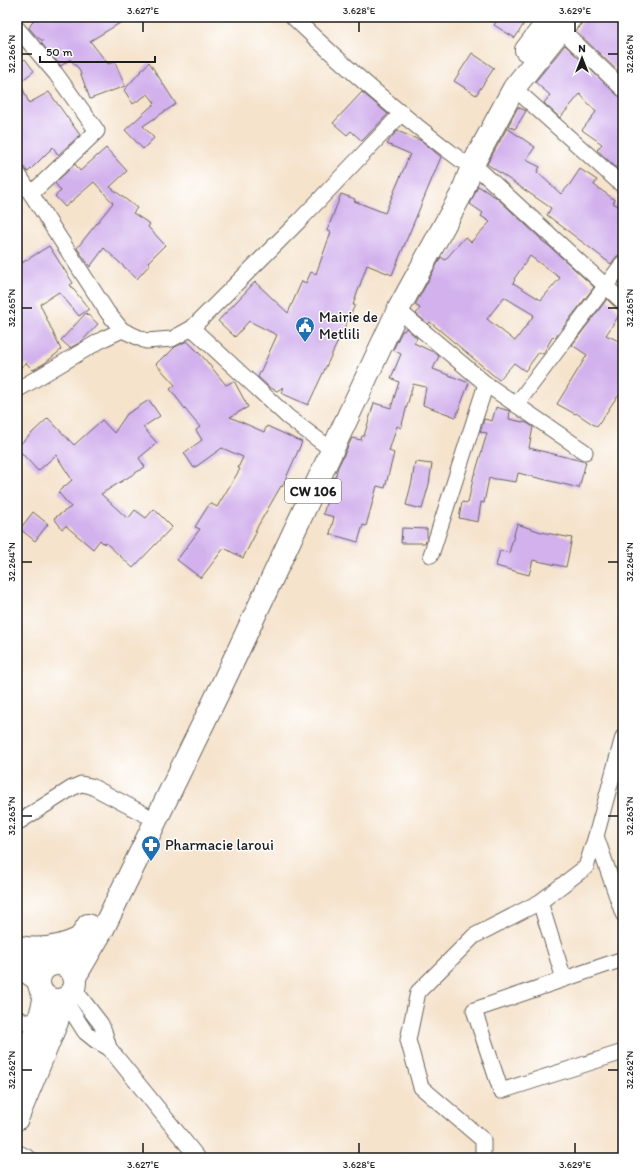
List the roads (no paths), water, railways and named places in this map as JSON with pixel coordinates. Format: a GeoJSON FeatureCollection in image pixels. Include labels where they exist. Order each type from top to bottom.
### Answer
{"type":"FeatureCollection","features":[{"type":"Feature","properties":{"kind":"main road","name":"CW 106"},"geometry":{"type":"LineString","coordinates":[[59,984],[103,929],[130,874],[225,678],[328,447],[392,298],[468,162],[514,88],[561,21]]}},
{"type":"Feature","properties":{"kind":"main road","name":"CW 106"},"geometry":{"type":"LineString","coordinates":[[17,1119],[57,1022],[59,984],[80,938],[94,914],[398,310],[462,193],[468,162],[502,82],[561,21]]}},
{"type":"Feature","properties":{"kind":"main road"},"geometry":{"type":"LineString","coordinates":[[18,953],[32,949],[57,947],[69,944],[80,938]]}},
{"type":"Feature","properties":{"kind":"main road"},"geometry":{"type":"LineString","coordinates":[[17,1078],[37,1028],[59,984],[18,953]]}},
{"type":"Feature","properties":{"kind":"street"},"geometry":{"type":"LineString","coordinates":[[293,17],[327,50],[402,113],[468,162],[623,302]]}},
{"type":"Feature","properties":{"kind":"street"},"geometry":{"type":"LineString","coordinates":[[561,21],[623,89]]}},
{"type":"Feature","properties":{"kind":"street"},"geometry":{"type":"LineString","coordinates":[[17,28],[56,74],[97,131],[31,194]]}},
{"type":"Feature","properties":{"kind":"street"},"geometry":{"type":"LineString","coordinates":[[514,88],[623,186]]}},
{"type":"Feature","properties":{"kind":"street"},"geometry":{"type":"LineString","coordinates":[[17,172],[108,313],[122,330],[146,341],[172,339],[192,328],[301,219],[402,113]]}},
{"type":"Feature","properties":{"kind":"street"},"geometry":{"type":"LineString","coordinates":[[516,405],[604,286],[623,263]]}},
{"type":"Feature","properties":{"kind":"street"},"geometry":{"type":"LineString","coordinates":[[398,310],[486,384],[585,452]]}},
{"type":"Feature","properties":{"kind":"street"},"geometry":{"type":"LineString","coordinates":[[192,328],[288,417],[328,447]]}},
{"type":"Feature","properties":{"kind":"street"},"geometry":{"type":"LineString","coordinates":[[17,390],[103,339],[122,330]]}},
{"type":"Feature","properties":{"kind":"street"},"geometry":{"type":"LineString","coordinates":[[431,555],[486,384]]}},
{"type":"Feature","properties":{"kind":"street"},"geometry":{"type":"LineString","coordinates":[[482,1158],[483,1140],[421,1087],[408,1040],[418,992],[474,936],[540,902],[586,867],[623,737]]}},
{"type":"Feature","properties":{"kind":"street"},"geometry":{"type":"LineString","coordinates":[[17,823],[72,788],[81,784],[91,786],[144,814]]}},
{"type":"Feature","properties":{"kind":"street"},"geometry":{"type":"LineString","coordinates":[[596,836],[623,914]]}},
{"type":"Feature","properties":{"kind":"street"},"geometry":{"type":"LineString","coordinates":[[540,902],[564,979]]}},
{"type":"Feature","properties":{"kind":"street"},"geometry":{"type":"LineString","coordinates":[[623,959],[474,1010],[501,1091],[623,1052]]}},
{"type":"Feature","properties":{"kind":"street"},"geometry":{"type":"LineString","coordinates":[[59,984],[84,1032],[109,1048],[198,1158]]}},
{"type":"Feature","properties":{"kind":"street"},"geometry":{"type":"LineString","coordinates":[[17,1018],[37,1028]]}},
{"type":"Feature","properties":{"kind":"street"},"geometry":{"type":"LineString","coordinates":[[17,1152],[29,1158]]}},
{"type":"Feature","properties":{"kind":"place","name":"Mairie de Metlili"},"geometry":{"type":"Point","coordinates":[305,343]}},
{"type":"Feature","properties":{"kind":"place","name":"Pharmacie laroui"},"geometry":{"type":"Point","coordinates":[151,862]}}]}
